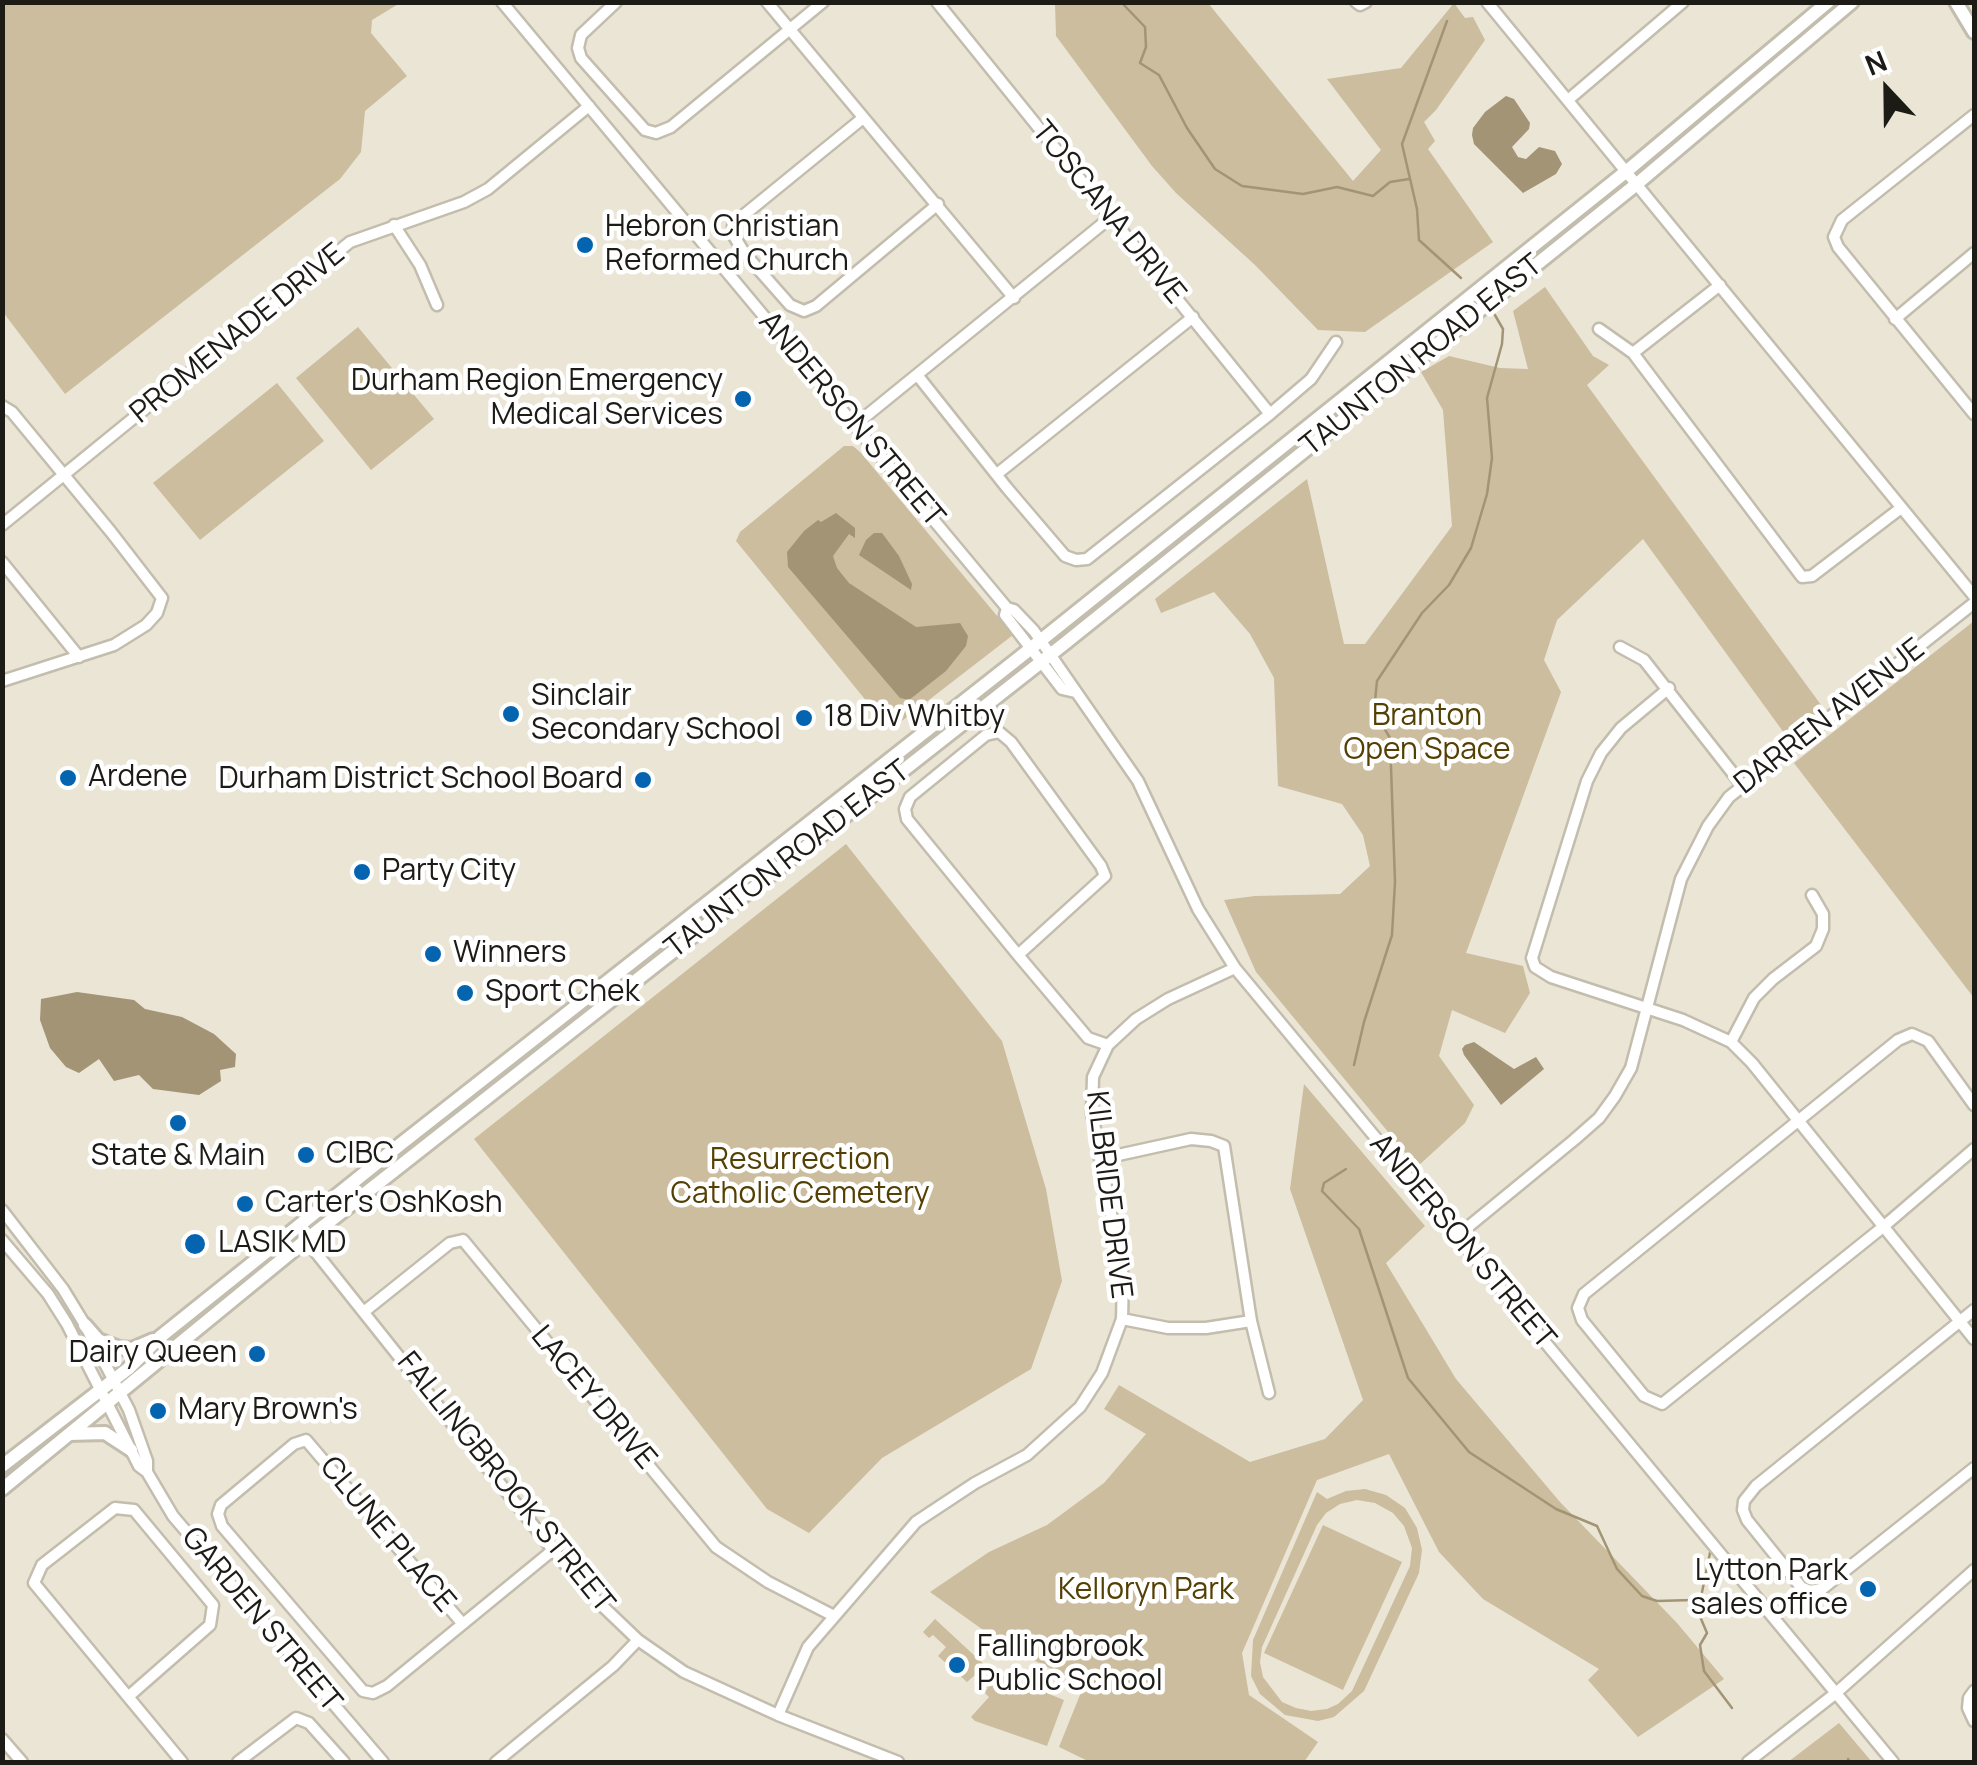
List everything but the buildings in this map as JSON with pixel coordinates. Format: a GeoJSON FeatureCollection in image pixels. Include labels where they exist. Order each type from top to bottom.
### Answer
{"type":"FeatureCollection","features":[{"type":"Feature","properties":{"kind":"main road","name":"TAUNTON ROAD EAST"},"geometry":{"type":"LineString","coordinates":[[2,1489],[69,1434],[160,1338],[1036,645],[1628,170],[1828,2]]}},
{"type":"Feature","properties":{"kind":"main road","name":"TAUNTON ROAD EAST"},"geometry":{"type":"LineString","coordinates":[[2,1466],[111,1391],[1046,658],[1638,183],[1852,2]]}},
{"type":"Feature","properties":{"kind":"main road"},"geometry":{"type":"LineString","coordinates":[[1956,2],[1974,32]]}},
{"type":"Feature","properties":{"kind":"main road"},"geometry":{"type":"LineString","coordinates":[[1343,398],[1354,410]]}},
{"type":"Feature","properties":{"kind":"main road"},"geometry":{"type":"LineString","coordinates":[[1280,447],[1292,461]]}},
{"type":"Feature","properties":{"kind":"main road"},"geometry":{"type":"LineString","coordinates":[[85,1324],[98,1340],[120,1348],[132,1349],[160,1338]]}},
{"type":"Feature","properties":{"kind":"main road"},"geometry":{"type":"LineString","coordinates":[[69,1434],[106,1433],[132,1450]]}},
{"type":"Feature","properties":{"kind":"street","name":"ANDERSON STREET"},"geometry":{"type":"LineString","coordinates":[[502,2],[1007,608],[1005,615],[1036,645],[1062,689],[1075,692],[1138,781],[1198,909],[1236,968],[1893,1762]]}},
{"type":"Feature","properties":{"kind":"street"},"geometry":{"type":"LineString","coordinates":[[616,2],[580,35],[578,48],[582,58],[645,130],[656,133],[671,126],[822,2]]}},
{"type":"Feature","properties":{"kind":"street"},"geometry":{"type":"LineString","coordinates":[[767,2],[1014,298]]}},
{"type":"Feature","properties":{"kind":"street","name":"TOSCANA DRIVE"},"geometry":{"type":"LineString","coordinates":[[937,2],[1193,317],[997,474]]}},
{"type":"Feature","properties":{"kind":"street"},"geometry":{"type":"LineString","coordinates":[[1356,2],[1366,2]]}},
{"type":"Feature","properties":{"kind":"street"},"geometry":{"type":"LineString","coordinates":[[1568,100],[1683,2]]}},
{"type":"Feature","properties":{"kind":"street"},"geometry":{"type":"LineString","coordinates":[[1505,3],[1490,7],[1628,170],[1974,600]]}},
{"type":"Feature","properties":{"kind":"street","name":"PROMENADE DRIVE"},"geometry":{"type":"LineString","coordinates":[[2,524],[350,242],[464,202],[488,189],[588,106]]}},
{"type":"Feature","properties":{"kind":"street"},"geometry":{"type":"LineString","coordinates":[[1974,115],[1836,228],[1834,237],[1895,318],[1970,401],[1974,414]]}},
{"type":"Feature","properties":{"kind":"street"},"geometry":{"type":"LineString","coordinates":[[863,118],[739,219],[734,236],[744,254],[790,305],[804,311],[816,306],[938,204]]}},
{"type":"Feature","properties":{"kind":"street"},"geometry":{"type":"LineString","coordinates":[[855,425],[1111,217]]}},
{"type":"Feature","properties":{"kind":"street"},"geometry":{"type":"LineString","coordinates":[[394,225],[420,266],[437,305]]}},
{"type":"Feature","properties":{"kind":"street"},"geometry":{"type":"LineString","coordinates":[[1895,318],[1974,254]]}},
{"type":"Feature","properties":{"kind":"street"},"geometry":{"type":"LineString","coordinates":[[1634,354],[1720,284]]}},
{"type":"Feature","properties":{"kind":"street"},"geometry":{"type":"LineString","coordinates":[[1193,317],[1270,414]]}},
{"type":"Feature","properties":{"kind":"street"},"geometry":{"type":"LineString","coordinates":[[1599,328],[1634,354],[1802,577],[1812,576],[1901,508]]}},
{"type":"Feature","properties":{"kind":"street"},"geometry":{"type":"LineString","coordinates":[[918,376],[1066,556],[1076,560],[1087,559],[1270,414],[1311,379],[1336,342]]}},
{"type":"Feature","properties":{"kind":"street"},"geometry":{"type":"LineString","coordinates":[[2,406],[12,412],[162,598],[157,614],[146,626],[114,645],[2,681]]}},
{"type":"Feature","properties":{"kind":"street"},"geometry":{"type":"LineString","coordinates":[[2,562],[79,657]]}},
{"type":"Feature","properties":{"kind":"street","name":"DARREN AVENUE"},"geometry":{"type":"LineString","coordinates":[[1457,1236],[1598,1118],[1631,1068],[1681,879],[1708,826],[1729,797],[1974,600]]}},
{"type":"Feature","properties":{"kind":"street"},"geometry":{"type":"LineString","coordinates":[[1620,647],[1644,660],[1669,688],[1742,785]]}},
{"type":"Feature","properties":{"kind":"street"},"geometry":{"type":"LineString","coordinates":[[1669,688],[1621,728],[1586,780],[1532,958],[1535,967],[1551,977],[1683,1020],[1731,1042],[1974,1339]]}},
{"type":"Feature","properties":{"kind":"street"},"geometry":{"type":"LineString","coordinates":[[1018,955],[1105,876],[1022,758],[999,732],[986,735],[910,797],[907,819],[1018,955],[1088,1038],[1108,1046]]}},
{"type":"Feature","properties":{"kind":"street"},"geometry":{"type":"LineString","coordinates":[[1731,1042],[1754,998],[1772,978],[1816,946],[1824,929],[1824,914],[1812,895]]}},
{"type":"Feature","properties":{"kind":"street","name":"KILBRIDE DRIVE"},"geometry":{"type":"LineString","coordinates":[[778,1715],[808,1647],[916,1522],[1027,1455],[1068,1420],[1102,1373],[1122,1318],[1123,1278],[1092,1113],[1093,1077],[1108,1046],[1136,1019],[1168,999],[1236,968]]}},
{"type":"Feature","properties":{"kind":"street"},"geometry":{"type":"LineString","coordinates":[[1974,1105],[1928,1040],[1912,1034],[1898,1040],[1584,1294],[1578,1308],[1594,1335],[1644,1396],[1662,1404],[1883,1228],[1974,1149]]}},
{"type":"Feature","properties":{"kind":"street"},"geometry":{"type":"LineString","coordinates":[[1100,1158],[1192,1139],[1212,1140],[1224,1146],[1251,1321],[1270,1393]]}},
{"type":"Feature","properties":{"kind":"street","name":"GARDEN STREET"},"geometry":{"type":"LineString","coordinates":[[2,1210],[85,1324],[139,1466],[147,1472],[173,1516],[383,1762]]}},
{"type":"Feature","properties":{"kind":"street","name":"GARDEN STREET"},"geometry":{"type":"LineString","coordinates":[[2,1240],[48,1294],[111,1391],[148,1462],[147,1472]]}},
{"type":"Feature","properties":{"kind":"street","name":"FALLINGBROOK STREET"},"geometry":{"type":"LineString","coordinates":[[306,1240],[553,1550],[592,1596],[638,1640],[684,1672],[778,1715],[898,1762]]}},
{"type":"Feature","properties":{"kind":"street","name":"LACEY DRIVE"},"geometry":{"type":"LineString","coordinates":[[364,1311],[450,1243],[462,1240],[716,1547],[768,1582],[832,1615]]}},
{"type":"Feature","properties":{"kind":"street"},"geometry":{"type":"LineString","coordinates":[[1974,1310],[1756,1486],[1744,1501],[1743,1510],[1801,1587],[1810,1591],[1822,1589],[1974,1468]]}},
{"type":"Feature","properties":{"kind":"street"},"geometry":{"type":"LineString","coordinates":[[1122,1318],[1168,1328],[1206,1328],[1251,1321]]}},
{"type":"Feature","properties":{"kind":"street","name":"CLUNE PLACE"},"geometry":{"type":"LineString","coordinates":[[462,1623],[306,1440],[294,1444],[219,1508],[222,1526],[363,1691],[372,1693],[386,1686],[553,1550]]}},
{"type":"Feature","properties":{"kind":"street"},"geometry":{"type":"LineString","coordinates":[[128,1696],[210,1625],[214,1605],[134,1510],[115,1508],[42,1564],[34,1583],[182,1762]]}},
{"type":"Feature","properties":{"kind":"street"},"geometry":{"type":"LineString","coordinates":[[1748,1762],[1836,1694],[1974,1570]]}},
{"type":"Feature","properties":{"kind":"street"},"geometry":{"type":"LineString","coordinates":[[496,1762],[614,1666],[638,1640]]}},
{"type":"Feature","properties":{"kind":"street"},"geometry":{"type":"LineString","coordinates":[[1974,1691],[1968,1702],[1974,1721]]}},
{"type":"Feature","properties":{"kind":"street"},"geometry":{"type":"LineString","coordinates":[[238,1762],[296,1718],[308,1723],[344,1762]]}},
{"type":"Feature","properties":{"kind":"street"},"geometry":{"type":"LineString","coordinates":[[2,1739],[22,1762]]}},
{"type":"Feature","properties":{"kind":"green space"},"geometry":{"type":"Polygon","coordinates":[[[3,2],[400,3],[372,20],[371,33],[407,76],[365,111],[361,152],[340,179],[65,394],[3,312],[3,2]]]}},
{"type":"Feature","properties":{"kind":"green space"},"geometry":{"type":"Polygon","coordinates":[[[1055,3],[1208,3],[1353,181],[1381,150],[1327,79],[1401,68],[1454,3],[1465,18],[1473,17],[1485,40],[1424,122],[1435,141],[1428,149],[1493,242],[1365,332],[1318,330],[1152,166],[1056,36],[1055,3]]]}},
{"type":"Feature","properties":{"kind":"green space","name":"Branton Open Space"},"geometry":{"type":"Polygon","coordinates":[[[1545,287],[1593,356],[1609,365],[1587,385],[1824,709],[1787,737],[1643,539],[1557,620],[1544,660],[1561,692],[1466,953],[1523,966],[1530,993],[1505,1033],[1452,1010],[1439,1056],[1474,1105],[1465,1123],[1417,1167],[1256,972],[1224,900],[1340,894],[1370,866],[1363,835],[1342,804],[1278,786],[1274,678],[1250,634],[1214,592],[1161,613],[1155,599],[1307,479],[1344,644],[1365,644],[1452,526],[1443,410],[1421,372],[1449,356],[1500,368],[1528,369],[1513,311],[1545,287]]]}},
{"type":"Feature","properties":{"kind":"green space"},"geometry":{"type":"Polygon","coordinates":[[[358,327],[434,419],[371,470],[296,378],[358,327]]]}},
{"type":"Feature","properties":{"kind":"green space"},"geometry":{"type":"Polygon","coordinates":[[[277,383],[324,441],[200,540],[153,483],[277,383]]]}},
{"type":"Feature","properties":{"kind":"green space"},"geometry":{"type":"Polygon","coordinates":[[[844,446],[853,446],[861,453],[1013,635],[890,730],[736,541],[740,532],[844,446]]]}},
{"type":"Feature","properties":{"kind":"green space"},"geometry":{"type":"Polygon","coordinates":[[[1974,621],[1974,998],[1794,763],[1974,621]]]}},
{"type":"Feature","properties":{"kind":"green space","name":"Resurrection Catholic Cemetery"},"geometry":{"type":"Polygon","coordinates":[[[846,844],[1002,1041],[1046,1189],[1062,1281],[1031,1369],[882,1458],[809,1533],[767,1509],[474,1139],[846,844]]]}},
{"type":"Feature","properties":{"kind":"green space","name":"Kelloryn Park"},"geometry":{"type":"Polygon","coordinates":[[[1304,1084],[1425,1226],[1386,1263],[1456,1379],[1560,1502],[1677,1623],[1724,1679],[1638,1737],[1588,1680],[1599,1669],[1483,1599],[1439,1552],[1389,1454],[1317,1480],[1242,1653],[1249,1695],[1318,1742],[1304,1762],[1090,1762],[1059,1747],[1084,1685],[1007,1647],[930,1592],[989,1552],[1047,1525],[1104,1483],[1146,1434],[1104,1409],[1119,1385],[1250,1462],[1325,1439],[1363,1400],[1290,1189],[1304,1084]]]}},
{"type":"Feature","properties":{"kind":"green space"},"geometry":{"type":"Polygon","coordinates":[[[1365,1489],[1386,1495],[1405,1508],[1417,1528],[1422,1550],[1419,1573],[1364,1691],[1334,1717],[1318,1721],[1285,1715],[1260,1694],[1251,1676],[1253,1640],[1317,1492],[1327,1499],[1365,1489]],[[1357,1500],[1326,1513],[1262,1647],[1263,1677],[1282,1702],[1296,1708],[1327,1709],[1352,1691],[1410,1566],[1412,1548],[1404,1526],[1393,1513],[1375,1503],[1357,1500]]]}},
{"type":"Feature","properties":{"kind":"green space"},"geometry":{"type":"Polygon","coordinates":[[[1323,1525],[1402,1562],[1343,1690],[1264,1653],[1323,1525]]]}},
{"type":"Feature","properties":{"kind":"green space"},"geometry":{"type":"Polygon","coordinates":[[[935,1619],[991,1671],[1064,1700],[1047,1746],[971,1717],[989,1697],[984,1692],[988,1688],[975,1675],[967,1682],[938,1656],[946,1647],[923,1632],[935,1619]]]}},
{"type":"Feature","properties":{"kind":"green space"},"geometry":{"type":"Polygon","coordinates":[[[1839,1723],[1872,1762],[1788,1762],[1839,1723]]]}},
{"type":"Feature","properties":{"kind":"shaded area"},"geometry":{"type":"Polygon","coordinates":[[[1506,96],[1514,99],[1530,123],[1512,147],[1518,157],[1526,159],[1539,147],[1555,151],[1562,164],[1556,174],[1523,193],[1474,144],[1472,135],[1485,112],[1506,96]]]}},
{"type":"Feature","properties":{"kind":"shaded area"},"geometry":{"type":"Polygon","coordinates":[[[836,513],[855,528],[855,538],[849,534],[833,556],[849,583],[916,627],[960,623],[968,636],[966,646],[946,671],[909,700],[900,698],[788,567],[787,552],[804,531],[836,513]]]}},
{"type":"Feature","properties":{"kind":"shaded area"},"geometry":{"type":"Polygon","coordinates":[[[874,533],[882,533],[899,556],[911,590],[859,555],[874,533]]]}},
{"type":"Feature","properties":{"kind":"shaded area"},"geometry":{"type":"Polygon","coordinates":[[[77,992],[134,1000],[145,1009],[182,1017],[214,1034],[236,1054],[235,1067],[220,1070],[221,1081],[199,1095],[153,1089],[139,1075],[114,1081],[99,1059],[79,1073],[66,1067],[50,1048],[40,1020],[41,999],[77,992]]]}},
{"type":"Feature","properties":{"kind":"shaded area"},"geometry":{"type":"Polygon","coordinates":[[[1474,1042],[1514,1069],[1536,1057],[1544,1069],[1501,1105],[1464,1055],[1465,1045],[1474,1042]]]}},
{"type":"Feature","properties":{"kind":"waterway"},"geometry":{"type":"LineString","coordinates":[[1121,2],[1145,27],[1146,47],[1140,63],[1159,75],[1187,128],[1215,169],[1242,186],[1303,194],[1337,187],[1373,196],[1390,182],[1409,179]]}},
{"type":"Feature","properties":{"kind":"waterway"},"geometry":{"type":"LineString","coordinates":[[1447,21],[1402,144],[1417,209],[1419,240],[1461,278]]}},
{"type":"Feature","properties":{"kind":"waterway"},"geometry":{"type":"LineString","coordinates":[[1354,1065],[1392,935],[1395,882],[1390,738],[1374,711],[1377,681],[1422,613],[1449,585],[1471,548],[1487,494],[1492,458],[1487,398],[1503,329],[1492,310]]}},
{"type":"Feature","properties":{"kind":"waterway"},"geometry":{"type":"LineString","coordinates":[[1346,1169],[1324,1183],[1322,1191],[1359,1229],[1408,1378],[1469,1452],[1556,1509],[1597,1526],[1617,1569],[1642,1596],[1657,1601],[1693,1600],[1707,1633],[1700,1645],[1704,1671],[1732,1708]]}},
{"type":"Feature","properties":{"kind":"waterway"},"geometry":{"type":"LineString","coordinates":[[1699,1607],[1711,1548]]}},
{"type":"Feature","properties":{"kind":"place","name":"Hebron Christian Reformed Church"},"geometry":{"type":"Point","coordinates":[585,245]}},
{"type":"Feature","properties":{"kind":"place","name":"Durham Region Emergency Medical Services"},"geometry":{"type":"Point","coordinates":[743,399]}},
{"type":"Feature","properties":{"kind":"place","name":"Sinclair Secondary School"},"geometry":{"type":"Point","coordinates":[511,714]}},
{"type":"Feature","properties":{"kind":"place","name":"18 Div Whitby"},"geometry":{"type":"Point","coordinates":[804,718]}},
{"type":"Feature","properties":{"kind":"place","name":"Ardene"},"geometry":{"type":"Point","coordinates":[68,778]}},
{"type":"Feature","properties":{"kind":"place","name":"Durham District School Board"},"geometry":{"type":"Point","coordinates":[643,780]}},
{"type":"Feature","properties":{"kind":"place","name":"Party City"},"geometry":{"type":"Point","coordinates":[362,872]}},
{"type":"Feature","properties":{"kind":"place","name":"Winners"},"geometry":{"type":"Point","coordinates":[433,954]}},
{"type":"Feature","properties":{"kind":"place","name":"Sport Chek"},"geometry":{"type":"Point","coordinates":[465,993]}},
{"type":"Feature","properties":{"kind":"place","name":"State & Main"},"geometry":{"type":"Point","coordinates":[178,1123]}},
{"type":"Feature","properties":{"kind":"place","name":"CIBC"},"geometry":{"type":"Point","coordinates":[306,1155]}},
{"type":"Feature","properties":{"kind":"place","name":"Carter's OshKosh"},"geometry":{"type":"Point","coordinates":[245,1204]}},
{"type":"Feature","properties":{"kind":"place","name":"LASIK MD"},"geometry":{"type":"Point","coordinates":[195,1244]}},
{"type":"Feature","properties":{"kind":"place","name":"Dairy Queen"},"geometry":{"type":"Point","coordinates":[257,1354]}},
{"type":"Feature","properties":{"kind":"place","name":"Mary Brown's"},"geometry":{"type":"Point","coordinates":[158,1411]}},
{"type":"Feature","properties":{"kind":"place","name":"Lytton Park sales office"},"geometry":{"type":"Point","coordinates":[1868,1589]}},
{"type":"Feature","properties":{"kind":"place","name":"Fallingbrook Public School"},"geometry":{"type":"Point","coordinates":[957,1665]}}]}
